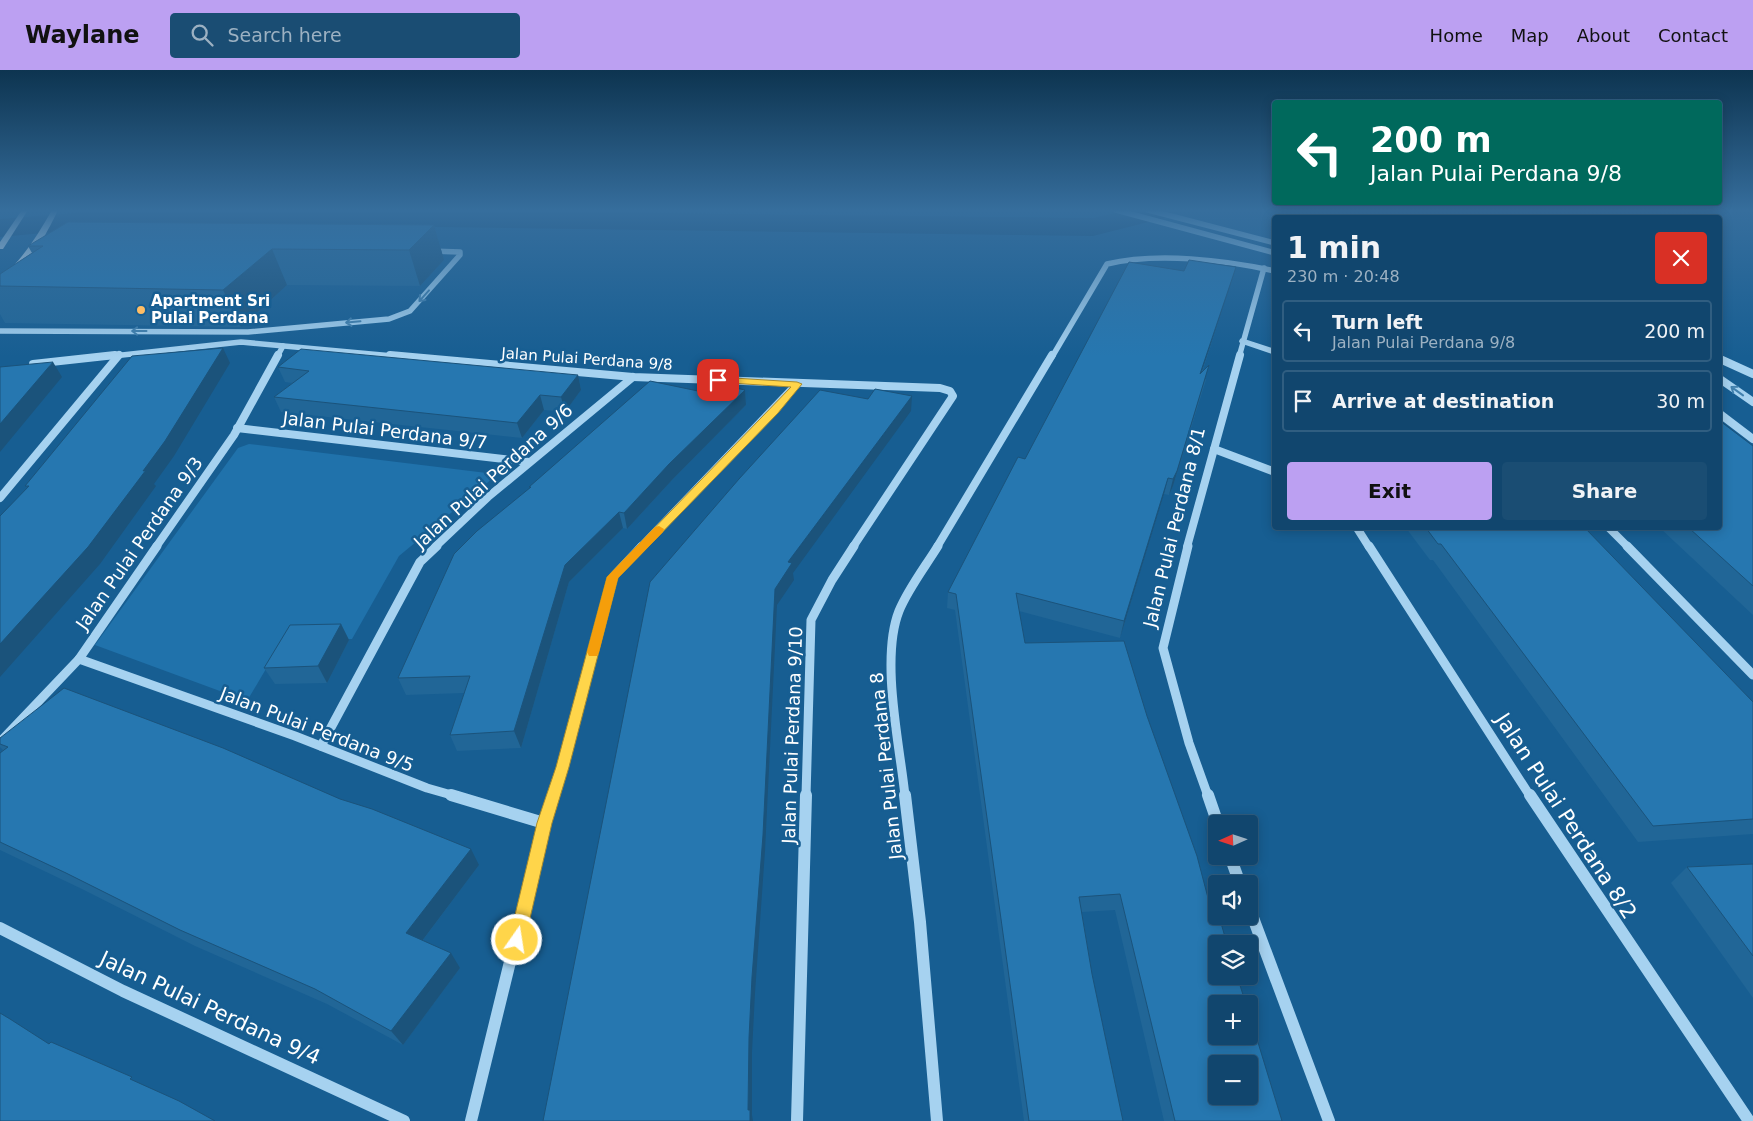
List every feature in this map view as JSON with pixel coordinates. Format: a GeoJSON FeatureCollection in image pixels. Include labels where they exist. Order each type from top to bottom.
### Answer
{"type":"FeatureCollection","features":[{"type":"Feature","properties":{"kind":"main road"},"geometry":{"type":"LineString","coordinates":[[0,283],[24,259]]}},
{"type":"Feature","properties":{"kind":"street"},"geometry":{"type":"LineString","coordinates":[[0,331],[248,332],[389,319],[402,316],[410,311],[457,259]]}},
{"type":"Feature","properties":{"kind":"street","name":"Jalan Pulai Perdana 8"},"geometry":{"type":"LineString","coordinates":[[937,1121],[920,922],[891,672],[894,631],[899,611],[1102,269],[1115,261],[1195,261],[1264,268]]}},
{"type":"Feature","properties":{"kind":"street"},"geometry":{"type":"LineString","coordinates":[[1264,268],[1272,270]]}},
{"type":"Feature","properties":{"kind":"street","name":"Jalan Pulai Perdana 8/1"},"geometry":{"type":"LineString","coordinates":[[1215,815],[1189,743],[1163,648],[1196,507],[1264,268]]}},
{"type":"Feature","properties":{"kind":"street"},"geometry":{"type":"LineString","coordinates":[[241,342],[248,332]]}},
{"type":"Feature","properties":{"kind":"street"},"geometry":{"type":"LineString","coordinates":[[1242,341],[1272,351]]}},
{"type":"Feature","properties":{"kind":"street"},"geometry":{"type":"LineString","coordinates":[[27,365],[241,342],[282,346]]}},
{"type":"Feature","properties":{"kind":"street","name":"Jalan Pulai Perdana 9/8"},"geometry":{"type":"LineString","coordinates":[[282,346],[633,377],[940,388],[950,391]]}},
{"type":"Feature","properties":{"kind":"street","name":"Jalan Pulai Perdana 9/3"},"geometry":{"type":"LineString","coordinates":[[0,742],[79,659],[237,428],[282,346]]}},
{"type":"Feature","properties":{"kind":"street"},"geometry":{"type":"LineString","coordinates":[[0,498],[120,354]]}},
{"type":"Feature","properties":{"kind":"street"},"geometry":{"type":"LineString","coordinates":[[1722,360],[1753,374]]}},
{"type":"Feature","properties":{"kind":"street","name":"Jalan Pulai Perdana 9/6"},"geometry":{"type":"LineString","coordinates":[[321,746],[420,562],[488,497],[633,377]]}},
{"type":"Feature","properties":{"kind":"street"},"geometry":{"type":"LineString","coordinates":[[1722,380],[1753,402]]}},
{"type":"Feature","properties":{"kind":"street"},"geometry":{"type":"LineString","coordinates":[[471,1121],[544,823],[562,767],[613,577],[775,411],[797,384]]}},
{"type":"Feature","properties":{"kind":"street","name":"Jalan Pulai Perdana 9/10"},"geometry":{"type":"LineString","coordinates":[[797,1121],[811,620],[832,580],[952,396],[950,391]]}},
{"type":"Feature","properties":{"kind":"street"},"geometry":{"type":"LineString","coordinates":[[1722,416],[1753,439]]}},
{"type":"Feature","properties":{"kind":"street","name":"Jalan Pulai Perdana 9/7"},"geometry":{"type":"LineString","coordinates":[[237,428],[529,462]]}},
{"type":"Feature","properties":{"kind":"street"},"geometry":{"type":"LineString","coordinates":[[1214,449],[1272,471]]}},
{"type":"Feature","properties":{"kind":"street","name":"Jalan Pulai Perdana 8/2"},"geometry":{"type":"LineString","coordinates":[[1358,530],[1576,867],[1749,1121]]}},
{"type":"Feature","properties":{"kind":"street"},"geometry":{"type":"LineString","coordinates":[[1612,530],[1753,675]]}},
{"type":"Feature","properties":{"kind":"street","name":"Jalan Pulai Perdana 9/5"},"geometry":{"type":"LineString","coordinates":[[79,659],[321,746],[427,788],[544,823]]}},
{"type":"Feature","properties":{"kind":"street"},"geometry":{"type":"LineString","coordinates":[[1256,925],[1329,1121]]}},
{"type":"Feature","properties":{"kind":"street","name":"Jalan Pulai Perdana 9/4"},"geometry":{"type":"LineString","coordinates":[[0,928],[123,991],[404,1121]]}},
{"type":"Feature","properties":{"kind":"shaded area"},"geometry":{"type":"Polygon","coordinates":[[[249,444],[495,474],[493,478],[399,556],[352,639],[283,640],[247,701],[95,645],[238,448],[249,444]]]}},
{"type":"Feature","properties":{"kind":"building"},"geometry":{"type":"Polygon","coordinates":[[[23,259],[260,259],[223,290],[0,286],[0,274],[23,259]]]}},
{"type":"Feature","properties":{"kind":"building"},"geometry":{"type":"Polygon","coordinates":[[[1189,260],[1236,267],[1200,374],[1209,365],[1177,471],[1173,479],[1168,478],[1124,621],[1016,593],[1025,643],[1124,641],[1147,716],[1197,856],[1208,898],[1208,925],[1222,925],[1224,935],[1208,935],[1208,985],[1240,985],[1243,995],[1208,995],[1208,1045],[1258,1045],[1258,1042],[1282,1121],[1175,1121],[1120,894],[1079,897],[1092,974],[1123,1121],[1029,1121],[956,594],[948,592],[1018,457],[1025,459],[1129,262],[1184,271],[1189,260]]]}},
{"type":"Feature","properties":{"kind":"building"},"geometry":{"type":"Polygon","coordinates":[[[223,348],[165,441],[143,471],[146,470],[88,547],[0,644],[0,516],[29,486],[25,486],[132,356],[223,348]]]}},
{"type":"Feature","properties":{"kind":"building"},"geometry":{"type":"Polygon","coordinates":[[[301,349],[578,375],[561,397],[540,395],[517,423],[274,397],[309,371],[278,367],[301,349]]]}},
{"type":"Feature","properties":{"kind":"building"},"geometry":{"type":"Polygon","coordinates":[[[53,362],[0,424],[0,367],[53,362]]]}},
{"type":"Feature","properties":{"kind":"building"},"geometry":{"type":"Polygon","coordinates":[[[650,381],[698,391],[708,382],[745,390],[669,464],[624,513],[619,512],[565,565],[514,731],[450,735],[470,676],[398,678],[454,554],[477,531],[531,487],[529,487],[650,381]]]}},
{"type":"Feature","properties":{"kind":"building"},"geometry":{"type":"Polygon","coordinates":[[[875,389],[912,396],[788,562],[792,563],[775,589],[763,835],[749,1038],[748,1110],[750,1110],[750,1121],[543,1121],[650,582],[739,479],[820,390],[868,399],[875,389]]]}},
{"type":"Feature","properties":{"kind":"building"},"geometry":{"type":"Polygon","coordinates":[[[1722,423],[1753,446],[1753,586],[1691,530],[1722,530],[1722,423]]]}},
{"type":"Feature","properties":{"kind":"building"},"geometry":{"type":"Polygon","coordinates":[[[1428,530],[1587,530],[1753,702],[1753,819],[1653,826],[1441,544],[1438,544],[1428,530]]]}},
{"type":"Feature","properties":{"kind":"building"},"geometry":{"type":"Polygon","coordinates":[[[341,624],[318,666],[264,668],[290,625],[341,624]]]}},
{"type":"Feature","properties":{"kind":"building"},"geometry":{"type":"Polygon","coordinates":[[[64,688],[223,748],[340,799],[372,809],[471,849],[406,933],[451,953],[391,1031],[315,989],[180,930],[0,842],[0,753],[8,747],[0,744],[0,738],[64,688]]]}},
{"type":"Feature","properties":{"kind":"building"},"geometry":{"type":"Polygon","coordinates":[[[1753,864],[1753,956],[1687,867],[1753,864]]]}},
{"type":"Feature","properties":{"kind":"building"},"geometry":{"type":"Polygon","coordinates":[[[0,1013],[49,1044],[51,1042],[132,1077],[130,1079],[179,1101],[215,1121],[0,1121],[0,1013]]]}},
{"type":"Feature","properties":{"kind":"slow traffic"},"geometry":{"type":"LineString","coordinates":[[593,652],[613,577],[659,529]]}},
{"type":"Feature","properties":{"kind":"place","name":"Apartment Sri Pulai Perdana"},"geometry":{"type":"Point","coordinates":[141,310]}},
{"type":"Feature","properties":{"kind":"route"},"geometry":{"type":"LineString","coordinates":[[517,940],[544,823],[562,767],[613,577],[775,411],[797,384],[718,380]]}}]}
